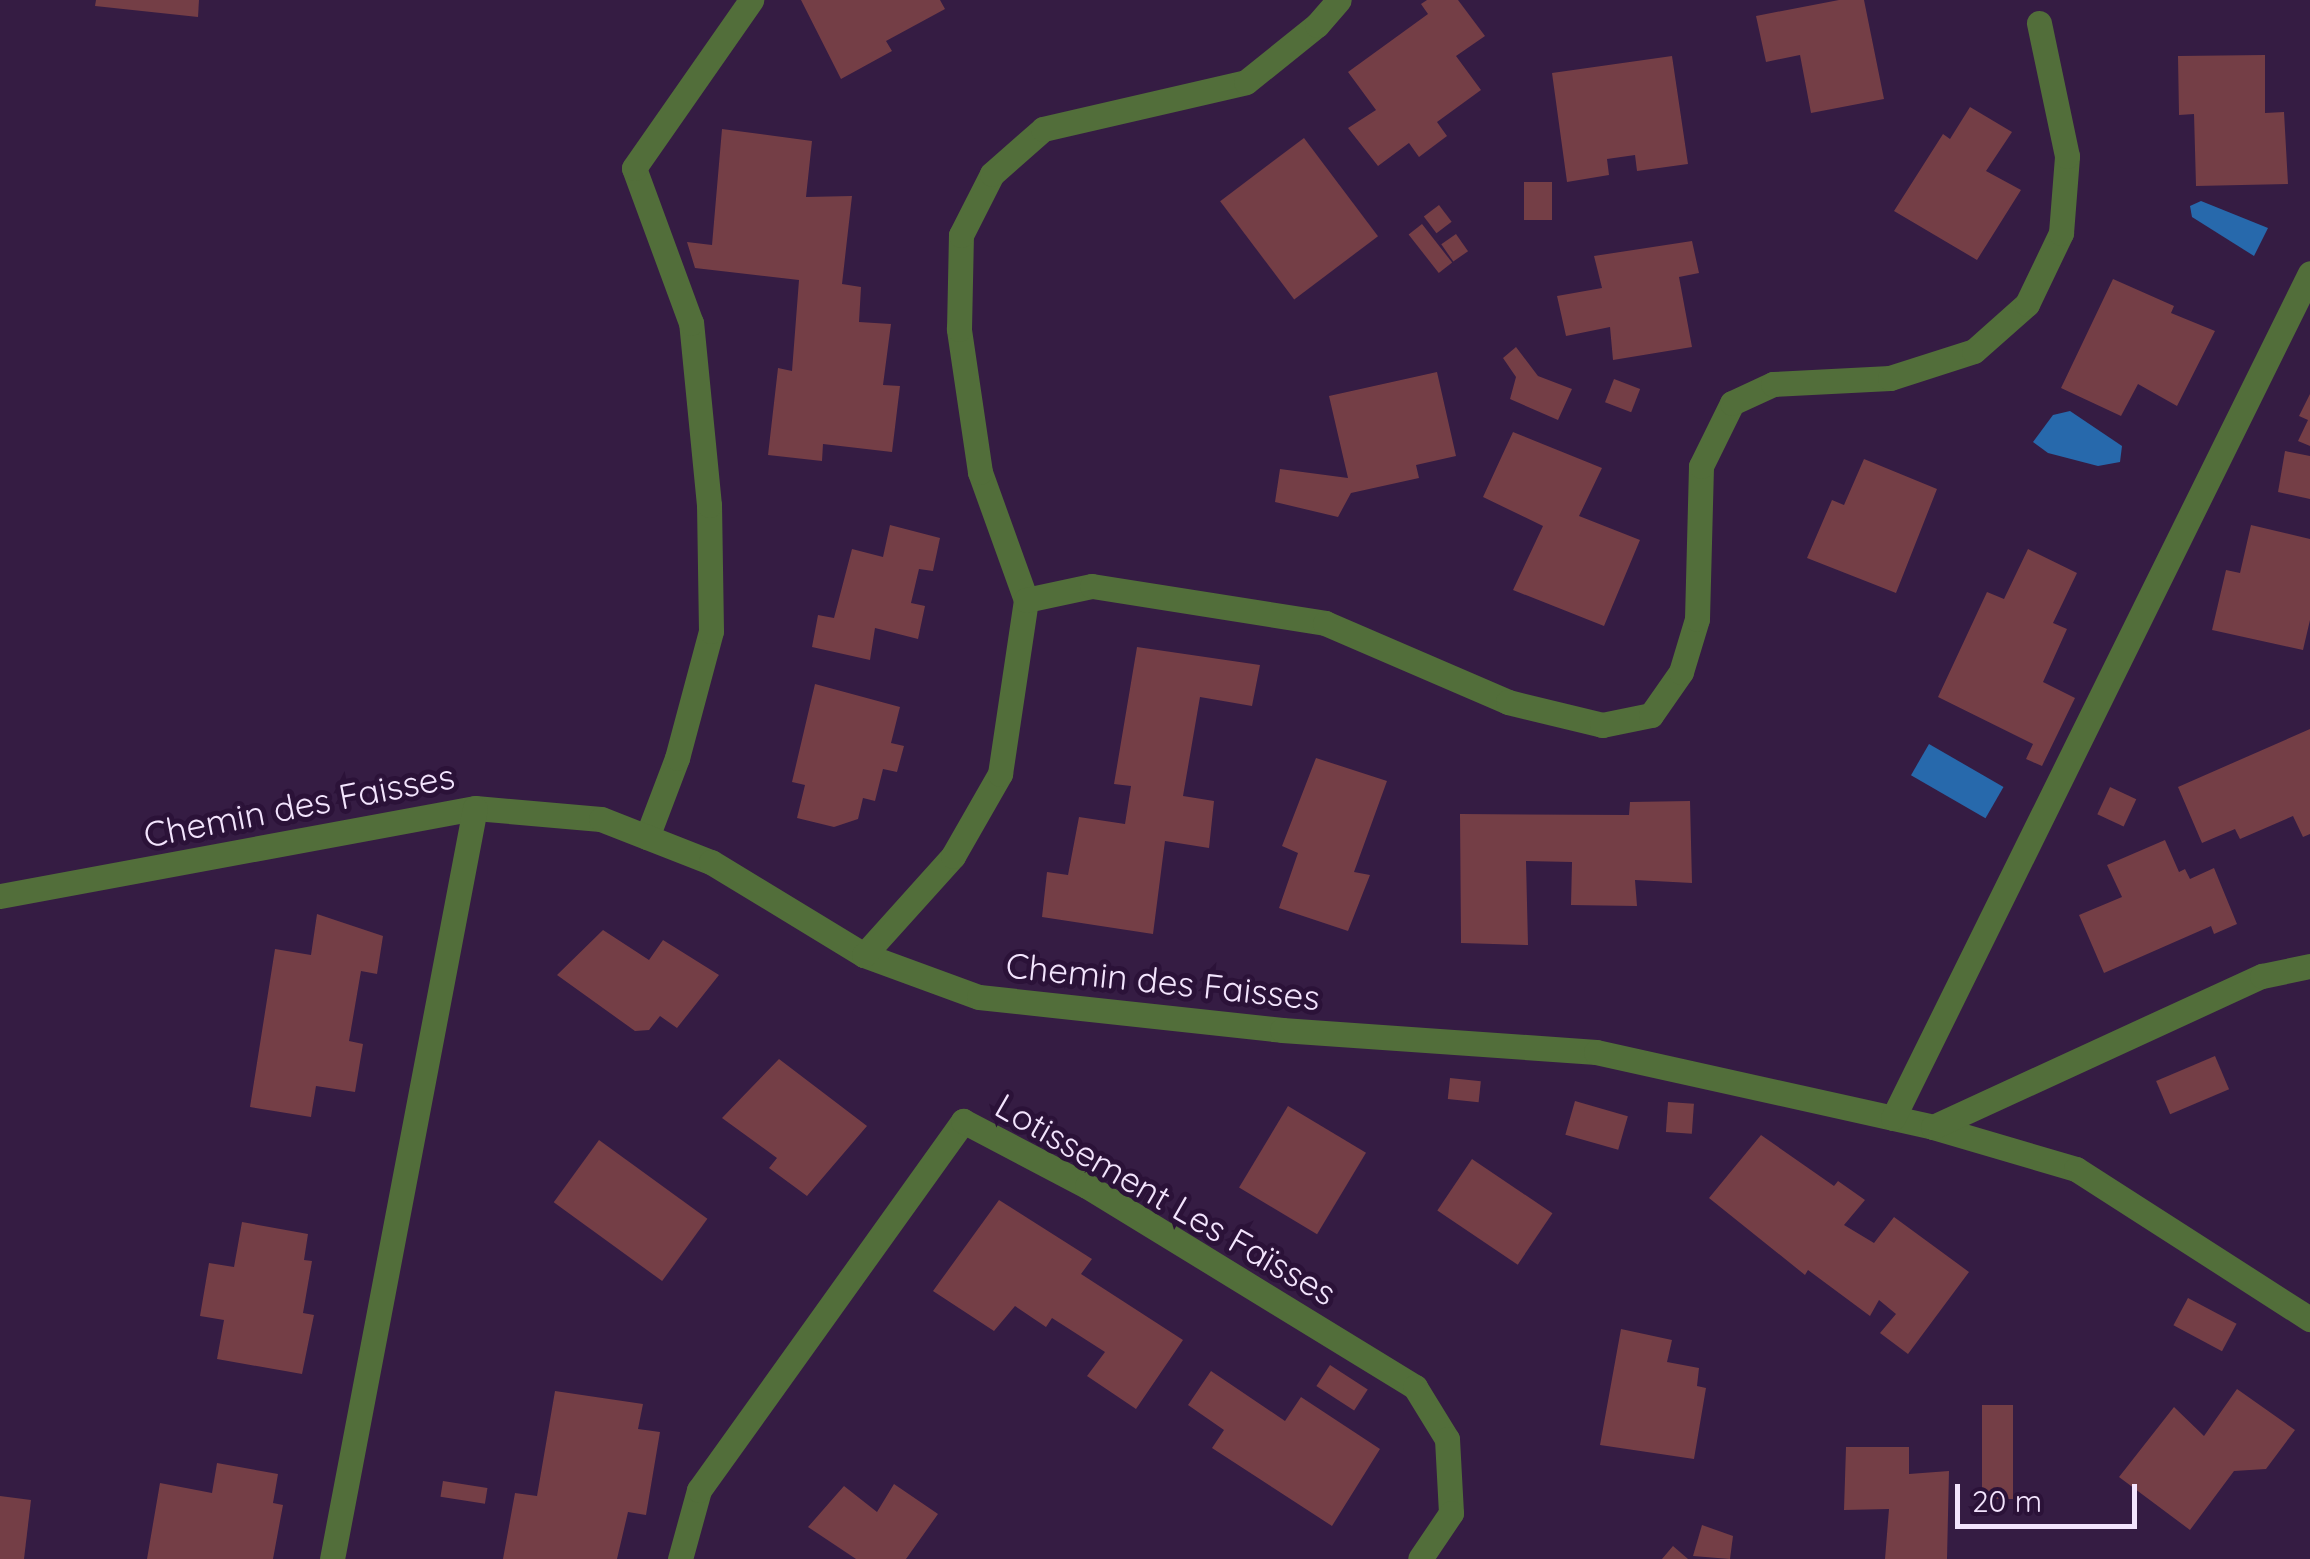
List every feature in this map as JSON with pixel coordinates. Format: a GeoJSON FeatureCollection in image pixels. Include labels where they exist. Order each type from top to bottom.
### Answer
{"type":"FeatureCollection","features":[{"type":"Feature","properties":{"kind":"street"},"geometry":{"type":"LineString","coordinates":[[647,837],[677,758],[711,631],[709,505],[691,323],[634,168],[751,0]]}},
{"type":"Feature","properties":{"kind":"street"},"geometry":{"type":"LineString","coordinates":[[864,955],[953,856],[1000,774],[1026,600],[980,472],[959,329],[961,235],[992,174],[1043,129],[1246,82],[1317,25],[1339,0]]}},
{"type":"Feature","properties":{"kind":"street"},"geometry":{"type":"LineString","coordinates":[[1026,600],[1092,586],[1325,623],[1508,702],[1602,725],[1651,715],[1681,672],[1697,619],[1700,466],[1732,403],[1773,384],[1890,378],[1974,351],[2027,304],[2061,233],[2066,156],[2039,23]]}},
{"type":"Feature","properties":{"kind":"street"},"geometry":{"type":"LineString","coordinates":[[1894,1118],[2310,272]]}},
{"type":"Feature","properties":{"kind":"street"},"geometry":{"type":"LineString","coordinates":[[332,1559],[475,808]]}},
{"type":"Feature","properties":{"kind":"street","name":"Chemin des Faisses"},"geometry":{"type":"LineString","coordinates":[[0,896],[475,808],[601,819],[711,862],[864,955],[979,997],[1282,1030],[1596,1052],[1933,1127],[2076,1170],[2310,1319]]}},
{"type":"Feature","properties":{"kind":"street"},"geometry":{"type":"LineString","coordinates":[[1933,1127],[2262,976],[2310,966]]}},
{"type":"Feature","properties":{"kind":"street","name":"Lotissement Les Faïsses"},"geometry":{"type":"LineString","coordinates":[[680,1559],[699,1490],[963,1121],[1086,1186],[1415,1387],[1447,1438],[1451,1513],[1420,1559]]}},
{"type":"Feature","properties":{"kind":"water"},"geometry":{"type":"Polygon","coordinates":[[[2201,201],[2268,228],[2254,256],[2192,217],[2190,206],[2201,201]]]}},
{"type":"Feature","properties":{"kind":"water"},"geometry":{"type":"Polygon","coordinates":[[[2070,411],[2122,446],[2120,462],[2098,466],[2048,453],[2033,442],[2053,415],[2070,411]]]}},
{"type":"Feature","properties":{"kind":"water"},"geometry":{"type":"Polygon","coordinates":[[[1929,744],[2003,787],[1985,818],[1911,775],[1929,744]]]}},
{"type":"Feature","properties":{"kind":"building"},"geometry":{"type":"Polygon","coordinates":[[[96,0],[199,0],[198,17],[95,6],[96,0]]]}},
{"type":"Feature","properties":{"kind":"building"},"geometry":{"type":"Polygon","coordinates":[[[801,0],[940,0],[945,9],[886,41],[892,51],[841,79],[801,0]]]}},
{"type":"Feature","properties":{"kind":"building"},"geometry":{"type":"Polygon","coordinates":[[[1427,0],[1458,0],[1485,36],[1456,56],[1481,90],[1437,122],[1447,136],[1419,157],[1409,143],[1378,166],[1348,128],[1376,110],[1348,72],[1428,14],[1421,4],[1427,0]]]}},
{"type":"Feature","properties":{"kind":"building"},"geometry":{"type":"Polygon","coordinates":[[[1839,0],[1864,0],[1884,99],[1811,113],[1800,55],[1766,62],[1756,16],[1839,0]]]}},
{"type":"Feature","properties":{"kind":"building"},"geometry":{"type":"Polygon","coordinates":[[[2265,55],[2265,113],[2284,112],[2288,184],[2196,186],[2194,114],[2179,115],[2178,56],[2265,55]]]}},
{"type":"Feature","properties":{"kind":"building"},"geometry":{"type":"Polygon","coordinates":[[[1672,56],[1688,164],[1637,171],[1635,155],[1607,159],[1609,175],[1567,182],[1552,73],[1672,56]]]}},
{"type":"Feature","properties":{"kind":"building"},"geometry":{"type":"Polygon","coordinates":[[[1970,107],[2012,132],[1986,171],[2021,190],[1977,260],[1894,211],[1943,134],[1950,139],[1970,107]]]}},
{"type":"Feature","properties":{"kind":"building"},"geometry":{"type":"Polygon","coordinates":[[[722,129],[812,141],[806,197],[852,196],[842,284],[861,287],[859,322],[891,324],[883,385],[900,386],[892,452],[823,444],[822,461],[768,455],[778,368],[792,371],[799,280],[695,268],[687,242],[712,245],[722,129]]]}},
{"type":"Feature","properties":{"kind":"building"},"geometry":{"type":"Polygon","coordinates":[[[1304,138],[1378,236],[1294,299],[1220,201],[1304,138]]]}},
{"type":"Feature","properties":{"kind":"building"},"geometry":{"type":"Polygon","coordinates":[[[1524,182],[1552,182],[1552,220],[1524,220],[1524,182]]]}},
{"type":"Feature","properties":{"kind":"building"},"geometry":{"type":"Polygon","coordinates":[[[1439,205],[1452,222],[1436,233],[1424,216],[1439,205]]]}},
{"type":"Feature","properties":{"kind":"building"},"geometry":{"type":"Polygon","coordinates":[[[1422,224],[1452,263],[1439,273],[1409,234],[1422,224]]]}},
{"type":"Feature","properties":{"kind":"building"},"geometry":{"type":"Polygon","coordinates":[[[1456,234],[1468,251],[1453,262],[1441,244],[1456,234]]]}},
{"type":"Feature","properties":{"kind":"building"},"geometry":{"type":"Polygon","coordinates":[[[1692,241],[1699,273],[1679,277],[1692,347],[1613,360],[1610,327],[1566,336],[1557,296],[1602,288],[1594,256],[1692,241]]]}},
{"type":"Feature","properties":{"kind":"building"},"geometry":{"type":"Polygon","coordinates":[[[2113,279],[2174,306],[2171,313],[2215,331],[2177,406],[2138,384],[2121,416],[2061,388],[2113,279]]]}},
{"type":"Feature","properties":{"kind":"building"},"geometry":{"type":"Polygon","coordinates":[[[1516,347],[1538,376],[1572,389],[1558,420],[1510,399],[1516,377],[1503,358],[1516,347]]]}},
{"type":"Feature","properties":{"kind":"building"},"geometry":{"type":"Polygon","coordinates":[[[1437,372],[1456,456],[1416,465],[1419,478],[1351,493],[1338,517],[1275,502],[1280,469],[1348,478],[1329,396],[1437,372]]]}},
{"type":"Feature","properties":{"kind":"building"},"geometry":{"type":"Polygon","coordinates":[[[1614,379],[1640,389],[1631,412],[1605,402],[1614,379]]]}},
{"type":"Feature","properties":{"kind":"building"},"geometry":{"type":"Polygon","coordinates":[[[2310,394],[2310,446],[2298,441],[2308,420],[2299,416],[2310,394]]]}},
{"type":"Feature","properties":{"kind":"building"},"geometry":{"type":"Polygon","coordinates":[[[1513,432],[1602,468],[1579,516],[1640,540],[1604,626],[1513,590],[1543,526],[1483,497],[1513,432]]]}},
{"type":"Feature","properties":{"kind":"building"},"geometry":{"type":"Polygon","coordinates":[[[2285,451],[2310,456],[2310,499],[2278,492],[2285,451]]]}},
{"type":"Feature","properties":{"kind":"building"},"geometry":{"type":"Polygon","coordinates":[[[1864,459],[1937,489],[1896,593],[1807,558],[1832,500],[1844,505],[1864,459]]]}},
{"type":"Feature","properties":{"kind":"building"},"geometry":{"type":"Polygon","coordinates":[[[890,525],[940,538],[933,571],[919,569],[911,603],[925,606],[918,639],[875,628],[870,660],[812,647],[818,615],[834,618],[852,549],[883,557],[890,525]]]}},
{"type":"Feature","properties":{"kind":"building"},"geometry":{"type":"Polygon","coordinates":[[[2251,525],[2310,539],[2310,620],[2303,650],[2212,630],[2226,570],[2240,573],[2251,525]]]}},
{"type":"Feature","properties":{"kind":"building"},"geometry":{"type":"Polygon","coordinates":[[[2028,549],[2077,573],[2053,623],[2067,629],[2043,682],[2075,698],[2042,766],[2026,759],[2033,744],[1938,697],[1987,592],[2004,599],[2028,549]]]}},
{"type":"Feature","properties":{"kind":"building"},"geometry":{"type":"Polygon","coordinates":[[[1137,647],[1260,665],[1252,706],[1200,697],[1183,796],[1214,801],[1209,848],[1165,841],[1153,934],[1042,917],[1047,872],[1068,875],[1079,817],[1125,824],[1131,786],[1114,784],[1137,647]]]}},
{"type":"Feature","properties":{"kind":"building"},"geometry":{"type":"Polygon","coordinates":[[[815,684],[900,707],[891,743],[904,746],[897,772],[883,769],[875,801],[863,798],[858,819],[834,827],[797,818],[805,785],[792,782],[815,684]]]}},
{"type":"Feature","properties":{"kind":"building"},"geometry":{"type":"Polygon","coordinates":[[[2310,729],[2310,834],[2303,837],[2293,816],[2240,839],[2235,829],[2202,843],[2178,787],[2310,729]]]}},
{"type":"Feature","properties":{"kind":"building"},"geometry":{"type":"Polygon","coordinates":[[[1316,758],[1387,781],[1354,872],[1370,875],[1348,931],[1279,908],[1298,853],[1282,846],[1316,758]]]}},
{"type":"Feature","properties":{"kind":"building"},"geometry":{"type":"Polygon","coordinates":[[[2110,787],[2136,799],[2124,826],[2097,814],[2110,787]]]}},
{"type":"Feature","properties":{"kind":"building"},"geometry":{"type":"Polygon","coordinates":[[[1690,801],[1692,883],[1635,880],[1637,906],[1571,905],[1572,862],[1526,861],[1528,945],[1461,943],[1460,814],[1629,815],[1630,802],[1690,801]]]}},
{"type":"Feature","properties":{"kind":"building"},"geometry":{"type":"Polygon","coordinates":[[[2165,840],[2179,872],[2185,869],[2190,879],[2214,868],[2237,924],[2214,934],[2211,926],[2104,973],[2079,915],[2122,897],[2107,865],[2165,840]]]}},
{"type":"Feature","properties":{"kind":"building"},"geometry":{"type":"Polygon","coordinates":[[[317,914],[383,936],[377,974],[361,971],[349,1041],[363,1044],[355,1092],[316,1086],[311,1117],[250,1107],[275,949],[311,955],[317,914]]]}},
{"type":"Feature","properties":{"kind":"building"},"geometry":{"type":"Polygon","coordinates":[[[603,930],[649,960],[663,940],[719,975],[677,1028],[660,1016],[649,1030],[635,1031],[557,975],[603,930]]]}},
{"type":"Feature","properties":{"kind":"building"},"geometry":{"type":"Polygon","coordinates":[[[2215,1056],[2229,1089],[2170,1114],[2156,1081],[2215,1056]]]}},
{"type":"Feature","properties":{"kind":"building"},"geometry":{"type":"Polygon","coordinates":[[[779,1059],[867,1126],[807,1196],[769,1168],[777,1158],[722,1118],[779,1059]]]}},
{"type":"Feature","properties":{"kind":"building"},"geometry":{"type":"Polygon","coordinates":[[[1450,1078],[1481,1081],[1479,1102],[1448,1099],[1450,1078]]]}},
{"type":"Feature","properties":{"kind":"building"},"geometry":{"type":"Polygon","coordinates":[[[1575,1101],[1628,1116],[1618,1150],[1565,1135],[1575,1101]]]}},
{"type":"Feature","properties":{"kind":"building"},"geometry":{"type":"Polygon","coordinates":[[[1668,1102],[1694,1104],[1692,1134],[1666,1132],[1668,1102]]]}},
{"type":"Feature","properties":{"kind":"building"},"geometry":{"type":"Polygon","coordinates":[[[1288,1106],[1366,1153],[1317,1234],[1239,1187],[1288,1106]]]}},
{"type":"Feature","properties":{"kind":"building"},"geometry":{"type":"Polygon","coordinates":[[[1761,1135],[1834,1186],[1838,1181],[1865,1200],[1844,1225],[1874,1243],[1894,1217],[1969,1272],[1908,1354],[1880,1333],[1896,1314],[1879,1300],[1870,1316],[1808,1270],[1805,1275],[1709,1198],[1761,1135]]]}},
{"type":"Feature","properties":{"kind":"building"},"geometry":{"type":"Polygon","coordinates":[[[599,1140],[707,1219],[662,1281],[554,1202],[599,1140]]]}},
{"type":"Feature","properties":{"kind":"building"},"geometry":{"type":"Polygon","coordinates":[[[1472,1159],[1552,1213],[1518,1265],[1437,1210],[1472,1159]]]}},
{"type":"Feature","properties":{"kind":"building"},"geometry":{"type":"Polygon","coordinates":[[[999,1200],[1092,1259],[1081,1274],[1183,1340],[1136,1409],[1087,1376],[1105,1352],[1052,1318],[1046,1327],[1015,1306],[994,1331],[933,1291],[999,1200]]]}},
{"type":"Feature","properties":{"kind":"building"},"geometry":{"type":"Polygon","coordinates":[[[242,1222],[308,1234],[304,1260],[312,1261],[303,1313],[314,1315],[302,1374],[217,1359],[224,1320],[200,1316],[209,1263],[234,1267],[242,1222]]]}},
{"type":"Feature","properties":{"kind":"building"},"geometry":{"type":"Polygon","coordinates":[[[2188,1298],[2237,1324],[2222,1351],[2173,1325],[2188,1298]]]}},
{"type":"Feature","properties":{"kind":"building"},"geometry":{"type":"Polygon","coordinates":[[[1621,1329],[1672,1340],[1667,1362],[1699,1368],[1697,1386],[1706,1388],[1694,1459],[1600,1445],[1621,1329]]]}},
{"type":"Feature","properties":{"kind":"building"},"geometry":{"type":"Polygon","coordinates":[[[1330,1365],[1368,1390],[1354,1410],[1316,1386],[1330,1365]]]}},
{"type":"Feature","properties":{"kind":"building"},"geometry":{"type":"Polygon","coordinates":[[[1211,1371],[1285,1421],[1301,1397],[1380,1449],[1332,1526],[1212,1448],[1224,1430],[1188,1405],[1211,1371]]]}},
{"type":"Feature","properties":{"kind":"building"},"geometry":{"type":"Polygon","coordinates":[[[2237,1389],[2295,1430],[2266,1469],[2234,1471],[2190,1530],[2119,1477],[2174,1407],[2204,1436],[2237,1389]]]}},
{"type":"Feature","properties":{"kind":"building"},"geometry":{"type":"Polygon","coordinates":[[[555,1391],[643,1404],[638,1429],[660,1432],[646,1515],[628,1512],[617,1559],[503,1559],[515,1493],[537,1496],[555,1391]]]}},
{"type":"Feature","properties":{"kind":"building"},"geometry":{"type":"Polygon","coordinates":[[[1982,1405],[2013,1405],[2013,1499],[1982,1499],[1982,1405]]]}},
{"type":"Feature","properties":{"kind":"building"},"geometry":{"type":"Polygon","coordinates":[[[1846,1447],[1909,1447],[1909,1474],[1949,1471],[1947,1559],[1885,1559],[1889,1509],[1844,1510],[1846,1447]]]}},
{"type":"Feature","properties":{"kind":"building"},"geometry":{"type":"Polygon","coordinates":[[[217,1463],[278,1474],[273,1503],[283,1505],[273,1559],[147,1559],[160,1483],[212,1493],[217,1463]]]}},
{"type":"Feature","properties":{"kind":"building"},"geometry":{"type":"Polygon","coordinates":[[[443,1481],[487,1488],[485,1504],[440,1497],[443,1481]]]}},
{"type":"Feature","properties":{"kind":"building"},"geometry":{"type":"Polygon","coordinates":[[[894,1484],[938,1514],[906,1559],[856,1559],[808,1527],[844,1486],[877,1512],[894,1484]]]}},
{"type":"Feature","properties":{"kind":"building"},"geometry":{"type":"Polygon","coordinates":[[[0,1496],[31,1500],[24,1559],[0,1559],[0,1496]]]}},
{"type":"Feature","properties":{"kind":"building"},"geometry":{"type":"Polygon","coordinates":[[[1702,1525],[1733,1536],[1730,1559],[1693,1556],[1702,1525]]]}},
{"type":"Feature","properties":{"kind":"building"},"geometry":{"type":"Polygon","coordinates":[[[1673,1546],[1688,1559],[1662,1559],[1673,1546]]]}}]}
